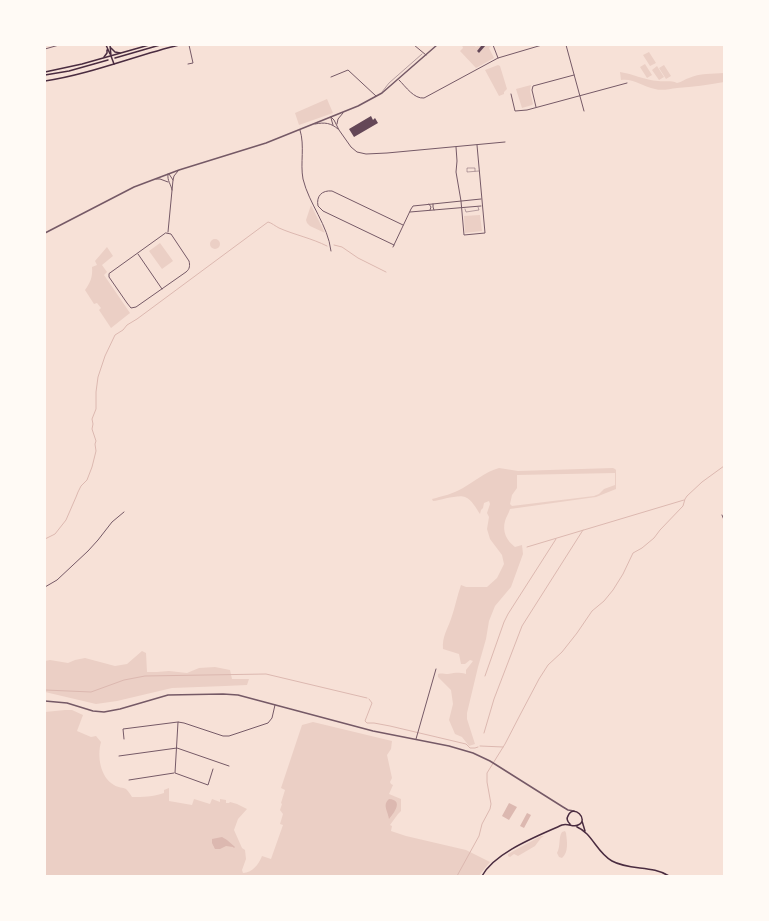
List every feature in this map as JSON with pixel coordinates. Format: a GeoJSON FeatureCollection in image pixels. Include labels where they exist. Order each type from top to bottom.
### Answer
{"type":"FeatureCollection","features":[{"type":"Feature","properties":{"kind":"main road"},"geometry":{"type":"LineString","coordinates":[[106,45],[114,64]]}},
{"type":"Feature","properties":{"kind":"main road"},"geometry":{"type":"LineString","coordinates":[[45,72],[76,66],[149,45]]}},
{"type":"Feature","properties":{"kind":"main road"},"geometry":{"type":"LineString","coordinates":[[116,58],[160,45]]}},
{"type":"Feature","properties":{"kind":"main road"},"geometry":{"type":"LineString","coordinates":[[45,80],[77,75],[179,45]]}},
{"type":"Feature","properties":{"kind":"main road"},"geometry":{"type":"LineString","coordinates":[[110,46],[111,56]]}},
{"type":"Feature","properties":{"kind":"main road"},"geometry":{"type":"LineString","coordinates":[[110,46],[114,51],[121,53]]}},
{"type":"Feature","properties":{"kind":"main road"},"geometry":{"type":"LineString","coordinates":[[103,58],[107,54],[107,48]]}},
{"type":"Feature","properties":{"kind":"main road"},"geometry":{"type":"LineString","coordinates":[[45,75],[69,71],[108,60]]}},
{"type":"Feature","properties":{"kind":"main road"},"geometry":{"type":"LineString","coordinates":[[562,825],[567,820],[568,815],[571,812],[579,812],[582,816],[582,821],[587,834]]}},
{"type":"Feature","properties":{"kind":"main road"},"geometry":{"type":"LineString","coordinates":[[567,820],[570,824]]}},
{"type":"Feature","properties":{"kind":"main road"},"geometry":{"type":"LineString","coordinates":[[575,826],[579,825],[582,821]]}},
{"type":"Feature","properties":{"kind":"main road"},"geometry":{"type":"LineString","coordinates":[[482,876],[491,865],[506,853],[562,825],[570,824],[587,834],[605,856],[614,863],[662,872],[669,876]]}},
{"type":"Feature","properties":{"kind":"street"},"geometry":{"type":"LineString","coordinates":[[45,49],[59,45]]}},
{"type":"Feature","properties":{"kind":"street"},"geometry":{"type":"LineString","coordinates":[[188,64],[193,63],[189,45]]}},
{"type":"Feature","properties":{"kind":"street"},"geometry":{"type":"LineString","coordinates":[[414,45],[426,55]]}},
{"type":"Feature","properties":{"kind":"street"},"geometry":{"type":"LineString","coordinates":[[45,233],[134,186],[266,142],[358,106],[382,93],[437,45]]}},
{"type":"Feature","properties":{"kind":"street"},"geometry":{"type":"LineString","coordinates":[[493,45],[498,58]]}},
{"type":"Feature","properties":{"kind":"street"},"geometry":{"type":"LineString","coordinates":[[398,79],[416,97],[424,98],[498,58],[542,45]]}},
{"type":"Feature","properties":{"kind":"street"},"geometry":{"type":"LineString","coordinates":[[566,45],[584,112]]}},
{"type":"Feature","properties":{"kind":"street"},"geometry":{"type":"LineString","coordinates":[[331,77],[348,70],[376,96]]}},
{"type":"Feature","properties":{"kind":"street"},"geometry":{"type":"LineString","coordinates":[[536,107],[532,90],[533,86],[575,75]]}},
{"type":"Feature","properties":{"kind":"street"},"geometry":{"type":"LineString","coordinates":[[511,94],[515,111],[527,110],[627,83]]}},
{"type":"Feature","properties":{"kind":"street"},"geometry":{"type":"LineString","coordinates":[[337,124],[337,120],[345,111]]}},
{"type":"Feature","properties":{"kind":"street"},"geometry":{"type":"LineString","coordinates":[[331,117],[337,124],[339,130]]}},
{"type":"Feature","properties":{"kind":"street"},"geometry":{"type":"LineString","coordinates":[[331,117],[334,125],[353,149],[360,153],[366,154],[505,142]]}},
{"type":"Feature","properties":{"kind":"street"},"geometry":{"type":"LineString","coordinates":[[311,125],[324,123],[334,125]]}},
{"type":"Feature","properties":{"kind":"street"},"geometry":{"type":"LineString","coordinates":[[300,129],[302,137],[303,178],[309,198],[328,236],[331,251]]}},
{"type":"Feature","properties":{"kind":"street"},"geometry":{"type":"LineString","coordinates":[[456,147],[456,172],[462,208],[464,235],[485,233],[477,144]]}},
{"type":"Feature","properties":{"kind":"street"},"geometry":{"type":"LineString","coordinates":[[168,233],[173,180],[174,176],[179,170]]}},
{"type":"Feature","properties":{"kind":"street"},"geometry":{"type":"LineString","coordinates":[[168,174],[173,180]]}},
{"type":"Feature","properties":{"kind":"street"},"geometry":{"type":"LineString","coordinates":[[168,174],[172,193]]}},
{"type":"Feature","properties":{"kind":"street"},"geometry":{"type":"LineString","coordinates":[[152,180],[160,179],[169,182]]}},
{"type":"Feature","properties":{"kind":"street"},"geometry":{"type":"LineString","coordinates":[[404,225],[332,191],[324,191],[317,199],[317,205],[322,211],[394,246],[404,225],[410,212],[411,208],[429,204],[481,199]]}},
{"type":"Feature","properties":{"kind":"street"},"geometry":{"type":"LineString","coordinates":[[429,204],[431,207],[430,211]]}},
{"type":"Feature","properties":{"kind":"street"},"geometry":{"type":"LineString","coordinates":[[434,204],[434,210]]}},
{"type":"Feature","properties":{"kind":"street"},"geometry":{"type":"LineString","coordinates":[[410,212],[482,206]]}},
{"type":"Feature","properties":{"kind":"street"},"geometry":{"type":"LineString","coordinates":[[168,233],[171,234],[189,261],[190,267],[186,272],[135,308],[131,308],[109,277],[109,274],[164,234],[168,233]]}},
{"type":"Feature","properties":{"kind":"street"},"geometry":{"type":"LineString","coordinates":[[138,254],[162,289]]}},
{"type":"Feature","properties":{"kind":"street"},"geometry":{"type":"LineString","coordinates":[[45,587],[58,578],[89,550],[110,524],[124,512]]}},
{"type":"Feature","properties":{"kind":"street"},"geometry":{"type":"LineString","coordinates":[[722,515],[724,520]]}},
{"type":"Feature","properties":{"kind":"street"},"geometry":{"type":"LineString","coordinates":[[416,739],[436,670]]}},
{"type":"Feature","properties":{"kind":"street"},"geometry":{"type":"LineString","coordinates":[[45,701],[67,703],[90,711],[108,712],[165,696],[181,694],[234,694],[373,730],[457,748],[473,753],[490,761],[568,810],[574,811]]}},
{"type":"Feature","properties":{"kind":"street"},"geometry":{"type":"LineString","coordinates":[[124,739],[123,729],[178,722],[223,736],[229,736],[269,723],[272,718],[275,704]]}},
{"type":"Feature","properties":{"kind":"street"},"geometry":{"type":"LineString","coordinates":[[175,773],[178,722]]}},
{"type":"Feature","properties":{"kind":"street"},"geometry":{"type":"LineString","coordinates":[[120,756],[176,748],[229,766]]}},
{"type":"Feature","properties":{"kind":"street"},"geometry":{"type":"LineString","coordinates":[[129,780],[175,773],[208,785],[213,769]]}},
{"type":"Feature","properties":{"kind":"street"},"geometry":{"type":"LineString","coordinates":[[563,807],[567,811],[568,815]]}},
{"type":"Feature","properties":{"kind":"lane"},"geometry":{"type":"LineString","coordinates":[[382,93],[389,83],[423,53]]}},
{"type":"Feature","properties":{"kind":"lane"},"geometry":{"type":"LineString","coordinates":[[465,208],[466,212],[479,210],[478,206]]}},
{"type":"Feature","properties":{"kind":"shaded area"},"geometry":{"type":"Polygon","coordinates":[[[462,45],[474,45],[476,47],[480,45],[481,46],[477,51],[479,53],[486,45],[491,45],[489,48],[494,58],[476,68],[460,51],[463,48],[462,45]]]}},
{"type":"Feature","properties":{"kind":"shaded area"},"geometry":{"type":"Polygon","coordinates":[[[649,52],[656,63],[650,66],[643,55],[649,52]]]}},
{"type":"Feature","properties":{"kind":"shaded area"},"geometry":{"type":"Polygon","coordinates":[[[645,64],[652,75],[647,78],[640,67],[645,64]]]}},
{"type":"Feature","properties":{"kind":"shaded area"},"geometry":{"type":"Polygon","coordinates":[[[498,65],[500,66],[507,89],[504,94],[499,96],[485,70],[498,65]]]}},
{"type":"Feature","properties":{"kind":"shaded area"},"geometry":{"type":"Polygon","coordinates":[[[664,65],[671,76],[666,79],[659,68],[664,65]]]}},
{"type":"Feature","properties":{"kind":"shaded area"},"geometry":{"type":"Polygon","coordinates":[[[657,66],[664,77],[659,80],[652,70],[657,66]]]}},
{"type":"Feature","properties":{"kind":"shaded area"},"geometry":{"type":"Polygon","coordinates":[[[620,72],[653,80],[677,83],[697,75],[724,73],[724,82],[660,90],[634,81],[621,80],[620,72]]]}},
{"type":"Feature","properties":{"kind":"shaded area"},"geometry":{"type":"Polygon","coordinates":[[[531,85],[530,91],[533,104],[522,108],[516,89],[531,85]]]}},
{"type":"Feature","properties":{"kind":"shaded area"},"geometry":{"type":"Polygon","coordinates":[[[327,99],[333,113],[299,125],[295,113],[327,99]]]}},
{"type":"Feature","properties":{"kind":"shaded area"},"geometry":{"type":"Polygon","coordinates":[[[311,205],[325,233],[307,223],[306,220],[311,205]]]}},
{"type":"Feature","properties":{"kind":"shaded area"},"geometry":{"type":"Polygon","coordinates":[[[480,215],[482,231],[465,233],[464,216],[480,215]]]}},
{"type":"Feature","properties":{"kind":"shaded area"},"geometry":{"type":"Polygon","coordinates":[[[213,239],[217,239],[219,240],[219,248],[213,249],[210,246],[210,242],[213,239]]]}},
{"type":"Feature","properties":{"kind":"shaded area"},"geometry":{"type":"Polygon","coordinates":[[[160,243],[173,261],[162,269],[149,251],[160,243]]]}},
{"type":"Feature","properties":{"kind":"shaded area"},"geometry":{"type":"Polygon","coordinates":[[[107,247],[113,256],[102,265],[107,272],[104,275],[130,313],[111,328],[99,310],[101,308],[97,303],[94,304],[85,290],[91,280],[92,267],[97,265],[95,261],[107,247]]]}},
{"type":"Feature","properties":{"kind":"shaded area"},"geometry":{"type":"Polygon","coordinates":[[[499,468],[518,471],[613,468],[616,470],[616,489],[596,497],[510,509],[505,521],[504,529],[508,539],[515,547],[522,545],[523,554],[511,587],[495,606],[489,621],[486,639],[467,713],[467,719],[475,744],[469,746],[462,737],[455,734],[449,720],[453,704],[451,690],[438,677],[438,674],[466,674],[466,670],[473,661],[470,660],[465,664],[461,664],[459,654],[443,649],[443,641],[461,585],[466,587],[487,587],[497,578],[504,564],[502,555],[490,539],[487,529],[489,517],[487,513],[490,504],[489,501],[484,503],[480,514],[472,502],[462,496],[433,501],[432,499],[448,495],[459,490],[499,468]],[[615,473],[517,475],[517,488],[512,495],[510,504],[512,506],[594,496],[599,494],[604,489],[615,485],[615,473]]]}},
{"type":"Feature","properties":{"kind":"shaded area"},"geometry":{"type":"Polygon","coordinates":[[[142,651],[146,653],[147,672],[169,671],[187,673],[199,668],[215,667],[230,670],[232,679],[249,679],[247,685],[172,688],[117,701],[96,704],[45,692],[45,661],[50,660],[68,663],[85,658],[115,666],[127,664],[142,651]]]}},
{"type":"Feature","properties":{"kind":"shaded area"},"geometry":{"type":"Polygon","coordinates":[[[72,710],[83,715],[77,731],[91,737],[96,736],[101,742],[99,754],[103,772],[109,781],[116,786],[126,789],[132,797],[156,795],[164,793],[164,790],[169,788],[169,801],[192,805],[194,799],[210,804],[212,799],[220,802],[220,799],[226,800],[226,803],[230,802],[237,804],[247,809],[238,819],[234,830],[242,848],[245,850],[246,859],[242,870],[243,873],[255,868],[262,856],[271,859],[283,825],[280,824],[283,814],[280,810],[285,790],[281,788],[302,725],[313,722],[392,741],[391,749],[387,755],[392,778],[390,782],[393,785],[389,794],[401,799],[401,811],[390,825],[392,826],[391,831],[466,850],[490,862],[479,876],[45,876],[45,712],[72,710]]]}},
{"type":"Feature","properties":{"kind":"shaded area"},"geometry":{"type":"Polygon","coordinates":[[[389,799],[394,800],[397,804],[389,819],[386,804],[389,799]]]}},
{"type":"Feature","properties":{"kind":"shaded area"},"geometry":{"type":"Polygon","coordinates":[[[509,803],[517,807],[509,820],[502,816],[509,803]]]}},
{"type":"Feature","properties":{"kind":"shaded area"},"geometry":{"type":"Polygon","coordinates":[[[527,813],[531,815],[524,828],[520,826],[527,813]]]}},
{"type":"Feature","properties":{"kind":"shaded area"},"geometry":{"type":"Polygon","coordinates":[[[565,831],[567,846],[566,853],[562,858],[559,857],[557,853],[561,834],[565,831]]]}},
{"type":"Feature","properties":{"kind":"shaded area"},"geometry":{"type":"Polygon","coordinates":[[[541,836],[544,836],[535,846],[518,856],[514,854],[510,857],[508,856],[508,854],[541,836]]]}},
{"type":"Feature","properties":{"kind":"shaded area"},"geometry":{"type":"Polygon","coordinates":[[[222,837],[235,847],[226,846],[220,849],[215,849],[212,839],[222,837]]]}},
{"type":"Feature","properties":{"kind":"building"},"geometry":{"type":"Polygon","coordinates":[[[480,45],[486,45],[479,53],[477,51],[481,46],[480,45]]]}},
{"type":"Feature","properties":{"kind":"building"},"geometry":{"type":"Polygon","coordinates":[[[371,116],[373,120],[375,118],[378,123],[354,137],[349,129],[371,116]]]}},
{"type":"Feature","properties":{"kind":"waterway"},"geometry":{"type":"LineString","coordinates":[[45,539],[55,534],[66,520],[78,492],[87,480],[92,467],[96,451],[96,441],[92,429],[92,419],[96,409],[98,377],[105,356],[115,335],[268,222],[279,228],[327,246]]}},
{"type":"Feature","properties":{"kind":"waterway"},"geometry":{"type":"LineString","coordinates":[[334,245],[342,247],[358,258],[386,272]]}},
{"type":"Feature","properties":{"kind":"waterway"},"geometry":{"type":"LineString","coordinates":[[457,876],[479,836],[482,824],[490,809],[491,804],[487,773],[505,744],[539,679],[548,665],[562,652],[592,611],[604,601],[613,590],[633,553],[654,538],[683,506],[687,496],[702,482],[724,466]]}},
{"type":"Feature","properties":{"kind":"waterway"},"geometry":{"type":"LineString","coordinates":[[527,547],[684,500]]}},
{"type":"Feature","properties":{"kind":"waterway"},"geometry":{"type":"LineString","coordinates":[[484,733],[494,699],[522,626],[583,530]]}},
{"type":"Feature","properties":{"kind":"waterway"},"geometry":{"type":"LineString","coordinates":[[485,676],[508,614],[556,539]]}},
{"type":"Feature","properties":{"kind":"waterway"},"geometry":{"type":"LineString","coordinates":[[45,690],[91,692],[124,680],[145,676],[266,674],[367,698]]}},
{"type":"Feature","properties":{"kind":"waterway"},"geometry":{"type":"LineString","coordinates":[[369,699],[372,703],[365,721],[367,723],[390,726],[466,744],[470,748],[478,747]]}},
{"type":"Feature","properties":{"kind":"waterway"},"geometry":{"type":"LineString","coordinates":[[480,746],[503,747]]}}]}
